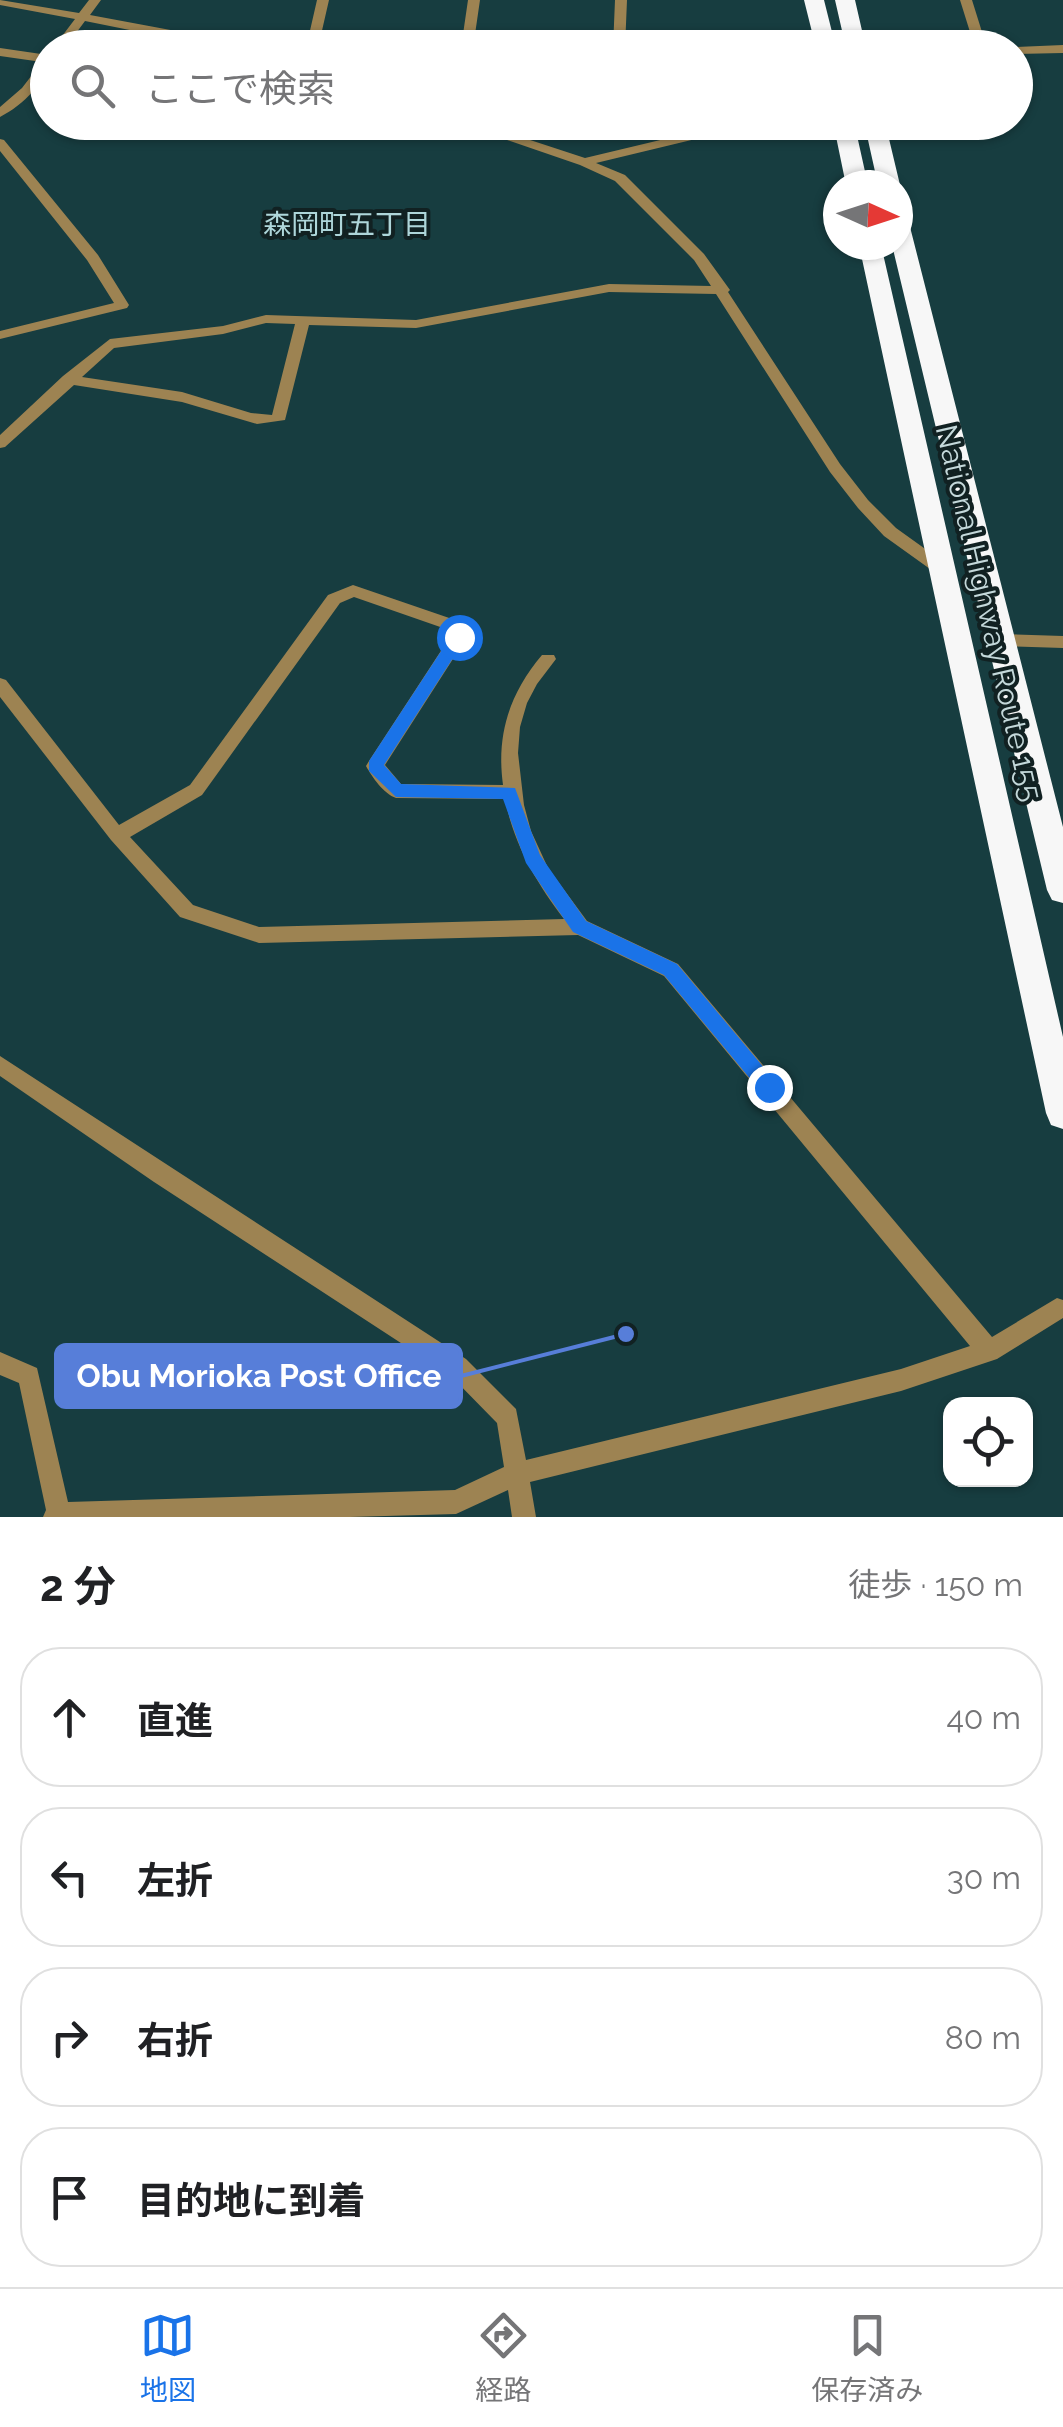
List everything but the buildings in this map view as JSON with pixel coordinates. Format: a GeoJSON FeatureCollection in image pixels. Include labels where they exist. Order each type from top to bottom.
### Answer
{"type":"FeatureCollection","features":[{"type":"Feature","properties":{"kind":"highway"},"geometry":{"type":"LineString","coordinates":[[814,0],[822,30]]}},
{"type":"Feature","properties":{"kind":"highway"},"geometry":{"type":"LineString","coordinates":[[846,0],[852,30]]}},
{"type":"Feature","properties":{"kind":"highway"},"geometry":{"type":"LineString","coordinates":[[847,140],[854,170]]}},
{"type":"Feature","properties":{"kind":"highway"},"geometry":{"type":"LineString","coordinates":[[878,140],[885,170]]}},
{"type":"Feature","properties":{"kind":"highway","name":"National Highway Route 155"},"geometry":{"type":"LineString","coordinates":[[873,260],[1063,1113]]}},
{"type":"Feature","properties":{"kind":"highway","name":"National Highway Route 155"},"geometry":{"type":"LineString","coordinates":[[907,260],[1063,890]]}},
{"type":"Feature","properties":{"kind":"street"},"geometry":{"type":"LineString","coordinates":[[73,30],[95,0]]}},
{"type":"Feature","properties":{"kind":"street"},"geometry":{"type":"LineString","coordinates":[[316,30],[323,0]]}},
{"type":"Feature","properties":{"kind":"street"},"geometry":{"type":"LineString","coordinates":[[470,30],[474,0]]}},
{"type":"Feature","properties":{"kind":"street"},"geometry":{"type":"LineString","coordinates":[[619,30],[620,0]]}},
{"type":"Feature","properties":{"kind":"street"},"geometry":{"type":"LineString","coordinates":[[966,0],[975,30]]}},
{"type":"Feature","properties":{"kind":"street"},"geometry":{"type":"LineString","coordinates":[[0,2],[142,30]]}},
{"type":"Feature","properties":{"kind":"street"},"geometry":{"type":"LineString","coordinates":[[1033,50],[1063,49]]}},
{"type":"Feature","properties":{"kind":"street"},"geometry":{"type":"LineString","coordinates":[[0,52],[30,58]]}},
{"type":"Feature","properties":{"kind":"street"},"geometry":{"type":"LineString","coordinates":[[0,113],[30,85]]}},
{"type":"Feature","properties":{"kind":"street"},"geometry":{"type":"LineString","coordinates":[[516,140],[620,178],[699,257],[854,492],[890,532],[943,570]]}},
{"type":"Feature","properties":{"kind":"street"},"geometry":{"type":"LineString","coordinates":[[584,162],[675,140]]}},
{"type":"Feature","properties":{"kind":"street"},"geometry":{"type":"LineString","coordinates":[[0,143],[93,258],[122,305],[0,334]]}},
{"type":"Feature","properties":{"kind":"street"},"geometry":{"type":"LineString","coordinates":[[0,442],[110,344],[223,330],[266,319],[416,324],[609,288],[723,290]]}},
{"type":"Feature","properties":{"kind":"street"},"geometry":{"type":"LineString","coordinates":[[68,379],[210,404],[260,421],[273,421],[280,417],[303,322]]}},
{"type":"Feature","properties":{"kind":"street"},"geometry":{"type":"LineString","coordinates":[[117,835],[196,790],[334,599],[353,591],[452,625],[459,637],[375,766],[396,790],[509,792]]}},
{"type":"Feature","properties":{"kind":"street"},"geometry":{"type":"LineString","coordinates":[[1002,640],[1063,642]]}},
{"type":"Feature","properties":{"kind":"street"},"geometry":{"type":"LineString","coordinates":[[548,660],[529,678],[513,710],[509,792],[532,858],[580,926]]}},
{"type":"Feature","properties":{"kind":"street"},"geometry":{"type":"LineString","coordinates":[[0,685],[117,835],[187,912],[259,935],[580,926],[671,970],[990,1351]]}},
{"type":"Feature","properties":{"kind":"street"},"geometry":{"type":"LineString","coordinates":[[0,1065],[458,1367],[508,1416],[524,1517]]}},
{"type":"Feature","properties":{"kind":"street"},"geometry":{"type":"LineString","coordinates":[[0,1363],[30,1376],[57,1515],[456,1502],[516,1474],[901,1380],[990,1351],[1057,1309]]}},
{"type":"Feature","properties":{"kind":"place","name":"Obu Morioka Post Office"},"geometry":{"type":"Point","coordinates":[626,1334]}},
{"type":"Feature","properties":{"kind":"district","name":"森岡町五丁目"},"geometry":{"type":"Point","coordinates":[347,224]}},
{"type":"Feature","properties":{"kind":"route"},"geometry":{"type":"LineString","coordinates":[[459,637],[375,766],[396,790],[509,792],[532,858],[580,926],[671,970],[769,1087]]}}]}
